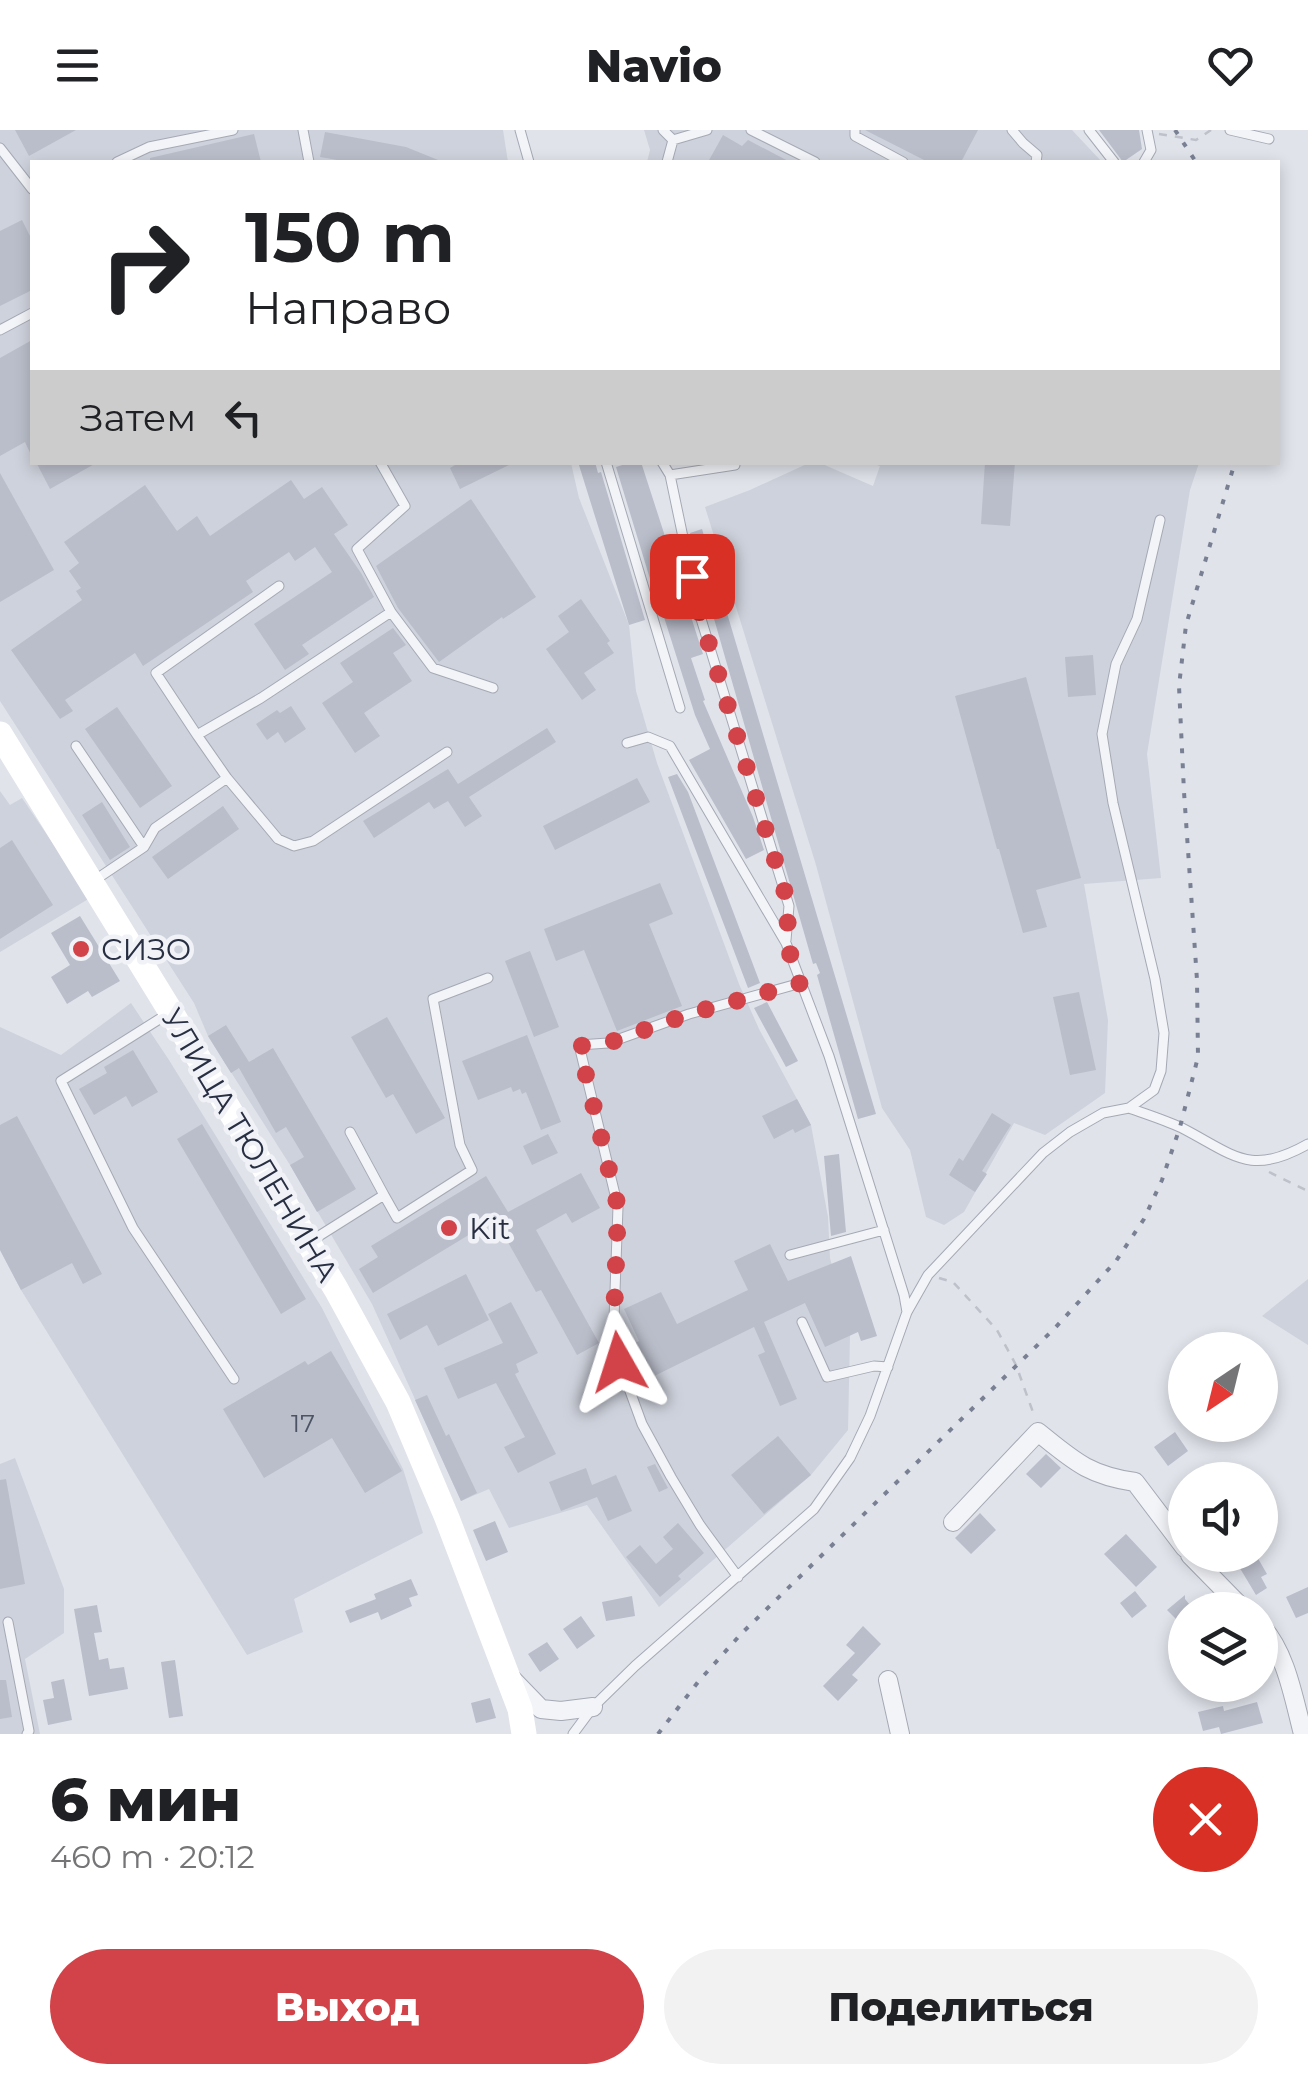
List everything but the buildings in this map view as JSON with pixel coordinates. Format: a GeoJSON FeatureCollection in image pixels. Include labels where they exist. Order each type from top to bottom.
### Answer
{"type":"FeatureCollection","features":[{"type":"Feature","properties":{"kind":"main road","name":"УЛИЦА ТЮЛЕНИНА"},"geometry":{"type":"LineString","coordinates":[[0,734],[93,881],[398,1402],[520,1709],[524,1734]]}},
{"type":"Feature","properties":{"kind":"street"},"geometry":{"type":"LineString","coordinates":[[953,1522],[1038,1432],[1082,1468],[1106,1478],[1135,1482],[1168,1526]]}},
{"type":"Feature","properties":{"kind":"street"},"geometry":{"type":"LineString","coordinates":[[1207,1572],[1226,1592]]}},
{"type":"Feature","properties":{"kind":"street"},"geometry":{"type":"LineString","coordinates":[[1278,1654],[1304,1734]]}},
{"type":"Feature","properties":{"kind":"street"},"geometry":{"type":"LineString","coordinates":[[506,1674],[542,1709],[561,1712],[593,1707]]}},
{"type":"Feature","properties":{"kind":"street"},"geometry":{"type":"LineString","coordinates":[[888,1680],[900,1734]]}},
{"type":"Feature","properties":{"kind":"lane"},"geometry":{"type":"LineString","coordinates":[[122,160],[159,145],[233,130]]}},
{"type":"Feature","properties":{"kind":"lane"},"geometry":{"type":"LineString","coordinates":[[303,130],[309,160]]}},
{"type":"Feature","properties":{"kind":"lane"},"geometry":{"type":"LineString","coordinates":[[520,130],[528,160]]}},
{"type":"Feature","properties":{"kind":"lane"},"geometry":{"type":"LineString","coordinates":[[663,130],[673,140]]}},
{"type":"Feature","properties":{"kind":"lane"},"geometry":{"type":"LineString","coordinates":[[673,140],[706,130]]}},
{"type":"Feature","properties":{"kind":"lane"},"geometry":{"type":"LineString","coordinates":[[751,130],[811,160]]}},
{"type":"Feature","properties":{"kind":"lane"},"geometry":{"type":"LineString","coordinates":[[855,130],[856,136],[899,160]]}},
{"type":"Feature","properties":{"kind":"lane"},"geometry":{"type":"LineString","coordinates":[[1012,130],[1037,155],[1036,160]]}},
{"type":"Feature","properties":{"kind":"lane"},"geometry":{"type":"LineString","coordinates":[[1089,130],[1112,160]]}},
{"type":"Feature","properties":{"kind":"lane"},"geometry":{"type":"LineString","coordinates":[[1230,130],[1269,139]]}},
{"type":"Feature","properties":{"kind":"lane"},"geometry":{"type":"LineString","coordinates":[[1145,160],[1151,150],[1148,131]]}},
{"type":"Feature","properties":{"kind":"lane"},"geometry":{"type":"LineString","coordinates":[[668,160],[673,140]]}},
{"type":"Feature","properties":{"kind":"lane"},"geometry":{"type":"LineString","coordinates":[[0,148],[30,187]]}},
{"type":"Feature","properties":{"kind":"lane"},"geometry":{"type":"LineString","coordinates":[[0,330],[30,314]]}},
{"type":"Feature","properties":{"kind":"lane"},"geometry":{"type":"LineString","coordinates":[[382,465],[405,506],[357,548],[391,612],[433,668],[493,688]]}},
{"type":"Feature","properties":{"kind":"lane"},"geometry":{"type":"LineString","coordinates":[[607,465],[680,708]]}},
{"type":"Feature","properties":{"kind":"lane"},"geometry":{"type":"LineString","coordinates":[[664,465],[670,474],[698,608],[789,906],[786,943]]}},
{"type":"Feature","properties":{"kind":"lane"},"geometry":{"type":"LineString","coordinates":[[670,474],[735,466]]}},
{"type":"Feature","properties":{"kind":"lane"},"geometry":{"type":"LineString","coordinates":[[573,1734],[593,1707],[635,1666],[814,1509],[850,1458],[870,1416],[908,1312],[928,1275],[1044,1153],[1070,1132],[1103,1114],[1129,1108],[1154,1090],[1161,1072],[1164,1033],[1156,979],[1114,803],[1102,734],[1116,664],[1137,619],[1160,520]]}},
{"type":"Feature","properties":{"kind":"lane"},"geometry":{"type":"LineString","coordinates":[[279,586],[156,674],[227,778],[278,839],[294,846],[313,842],[448,752]]}},
{"type":"Feature","properties":{"kind":"lane"},"geometry":{"type":"LineString","coordinates":[[196,734],[262,698],[391,612]]}},
{"type":"Feature","properties":{"kind":"lane"},"geometry":{"type":"LineString","coordinates":[[627,743],[648,737],[670,746],[786,943],[829,1056],[908,1312]]}},
{"type":"Feature","properties":{"kind":"lane"},"geometry":{"type":"LineString","coordinates":[[76,746],[144,848]]}},
{"type":"Feature","properties":{"kind":"lane"},"geometry":{"type":"LineString","coordinates":[[93,881],[144,848],[155,828],[227,778]]}},
{"type":"Feature","properties":{"kind":"lane"},"geometry":{"type":"LineString","coordinates":[[350,1132],[397,1218],[472,1170],[460,1145],[434,999],[488,978]]}},
{"type":"Feature","properties":{"kind":"lane"},"geometry":{"type":"LineString","coordinates":[[738,1578],[671,1477],[642,1424],[619,1362],[614,1319],[618,1207],[579,1046],[608,1043],[689,1014],[801,983]]}},
{"type":"Feature","properties":{"kind":"lane"},"geometry":{"type":"LineString","coordinates":[[171,1012],[61,1082],[133,1228],[234,1380]]}},
{"type":"Feature","properties":{"kind":"lane"},"geometry":{"type":"LineString","coordinates":[[1129,1108],[1180,1127],[1244,1161],[1265,1162],[1308,1144]]}},
{"type":"Feature","properties":{"kind":"lane"},"geometry":{"type":"LineString","coordinates":[[308,1243],[384,1195]]}},
{"type":"Feature","properties":{"kind":"lane"},"geometry":{"type":"LineString","coordinates":[[790,1255],[884,1230]]}},
{"type":"Feature","properties":{"kind":"lane"},"geometry":{"type":"LineString","coordinates":[[802,1322],[827,1377],[874,1366],[888,1367]]}},
{"type":"Feature","properties":{"kind":"lane"},"geometry":{"type":"LineString","coordinates":[[8,1622],[27,1734]]}},
{"type":"Feature","properties":{"kind":"lane"},"geometry":{"type":"LineString","coordinates":[[0,1662],[15,1660]]}},
{"type":"Feature","properties":{"kind":"path"},"geometry":{"type":"LineString","coordinates":[[1148,131],[1196,140],[1210,130]]}},
{"type":"Feature","properties":{"kind":"path"},"geometry":{"type":"LineString","coordinates":[[1244,1161],[1308,1191]]}},
{"type":"Feature","properties":{"kind":"path"},"geometry":{"type":"LineString","coordinates":[[928,1275],[953,1282],[997,1330],[1016,1366],[1038,1432]]}},
{"type":"Feature","properties":{"kind":"shaded area"},"geometry":{"type":"Polygon","coordinates":[[[0,130],[503,130],[508,160],[30,160],[30,465],[571,465],[579,498],[629,625],[636,691],[657,763],[739,984],[811,1125],[828,1217],[830,1258],[850,1336],[848,1430],[811,1475],[659,1607],[587,1505],[509,1528],[489,1489],[461,1501],[372,1304],[208,1036],[194,1003],[0,701],[0,130]]]}},
{"type":"Feature","properties":{"kind":"shaded area"},"geometry":{"type":"Polygon","coordinates":[[[644,130],[1072,130],[1100,160],[648,160],[650,150],[644,130]]]}},
{"type":"Feature","properties":{"kind":"shaded area"},"geometry":{"type":"Polygon","coordinates":[[[805,465],[825,465],[873,486],[880,466],[877,465],[1198,465],[1190,490],[1147,754],[1161,878],[1084,884],[1108,1020],[1105,1093],[1045,1135],[1014,1123],[964,1212],[944,1225],[926,1217],[910,1150],[882,1108],[816,865],[705,507],[805,465]]]}},
{"type":"Feature","properties":{"kind":"shaded area"},"geometry":{"type":"Polygon","coordinates":[[[0,791],[10,805],[22,798],[90,898],[0,952],[0,791]]]}},
{"type":"Feature","properties":{"kind":"shaded area"},"geometry":{"type":"Polygon","coordinates":[[[131,1003],[322,1308],[403,1469],[423,1533],[294,1599],[303,1632],[247,1655],[0,1250],[0,1027],[61,1055],[131,1003]]]}},
{"type":"Feature","properties":{"kind":"shaded area"},"geometry":{"type":"Polygon","coordinates":[[[1308,1279],[1308,1345],[1262,1316],[1308,1279]]]}},
{"type":"Feature","properties":{"kind":"shaded area"},"geometry":{"type":"Polygon","coordinates":[[[15,1458],[64,1589],[64,1633],[25,1659],[40,1734],[0,1734],[0,1464],[15,1458]]]}},
{"type":"Feature","properties":{"kind":"railway"},"geometry":{"type":"LineString","coordinates":[[1175,130],[1195,160]]}},
{"type":"Feature","properties":{"kind":"railway"},"geometry":{"type":"LineString","coordinates":[[658,1734],[741,1634],[1055,1328],[1116,1261],[1144,1219],[1162,1180],[1198,1057],[1179,686],[1186,625],[1234,465]]}},
{"type":"Feature","properties":{"kind":"place","name":"СИЗО"},"geometry":{"type":"Point","coordinates":[81,949]}},
{"type":"Feature","properties":{"kind":"place","name":"Kit"},"geometry":{"type":"Point","coordinates":[449,1228]}},
{"type":"Feature","properties":{"kind":"route"},"geometry":{"type":"LineString","coordinates":[[619,1362],[614,1319],[618,1207],[579,1046],[608,1043],[689,1014],[801,983],[786,943],[789,906],[698,608],[692,576]]}}]}
